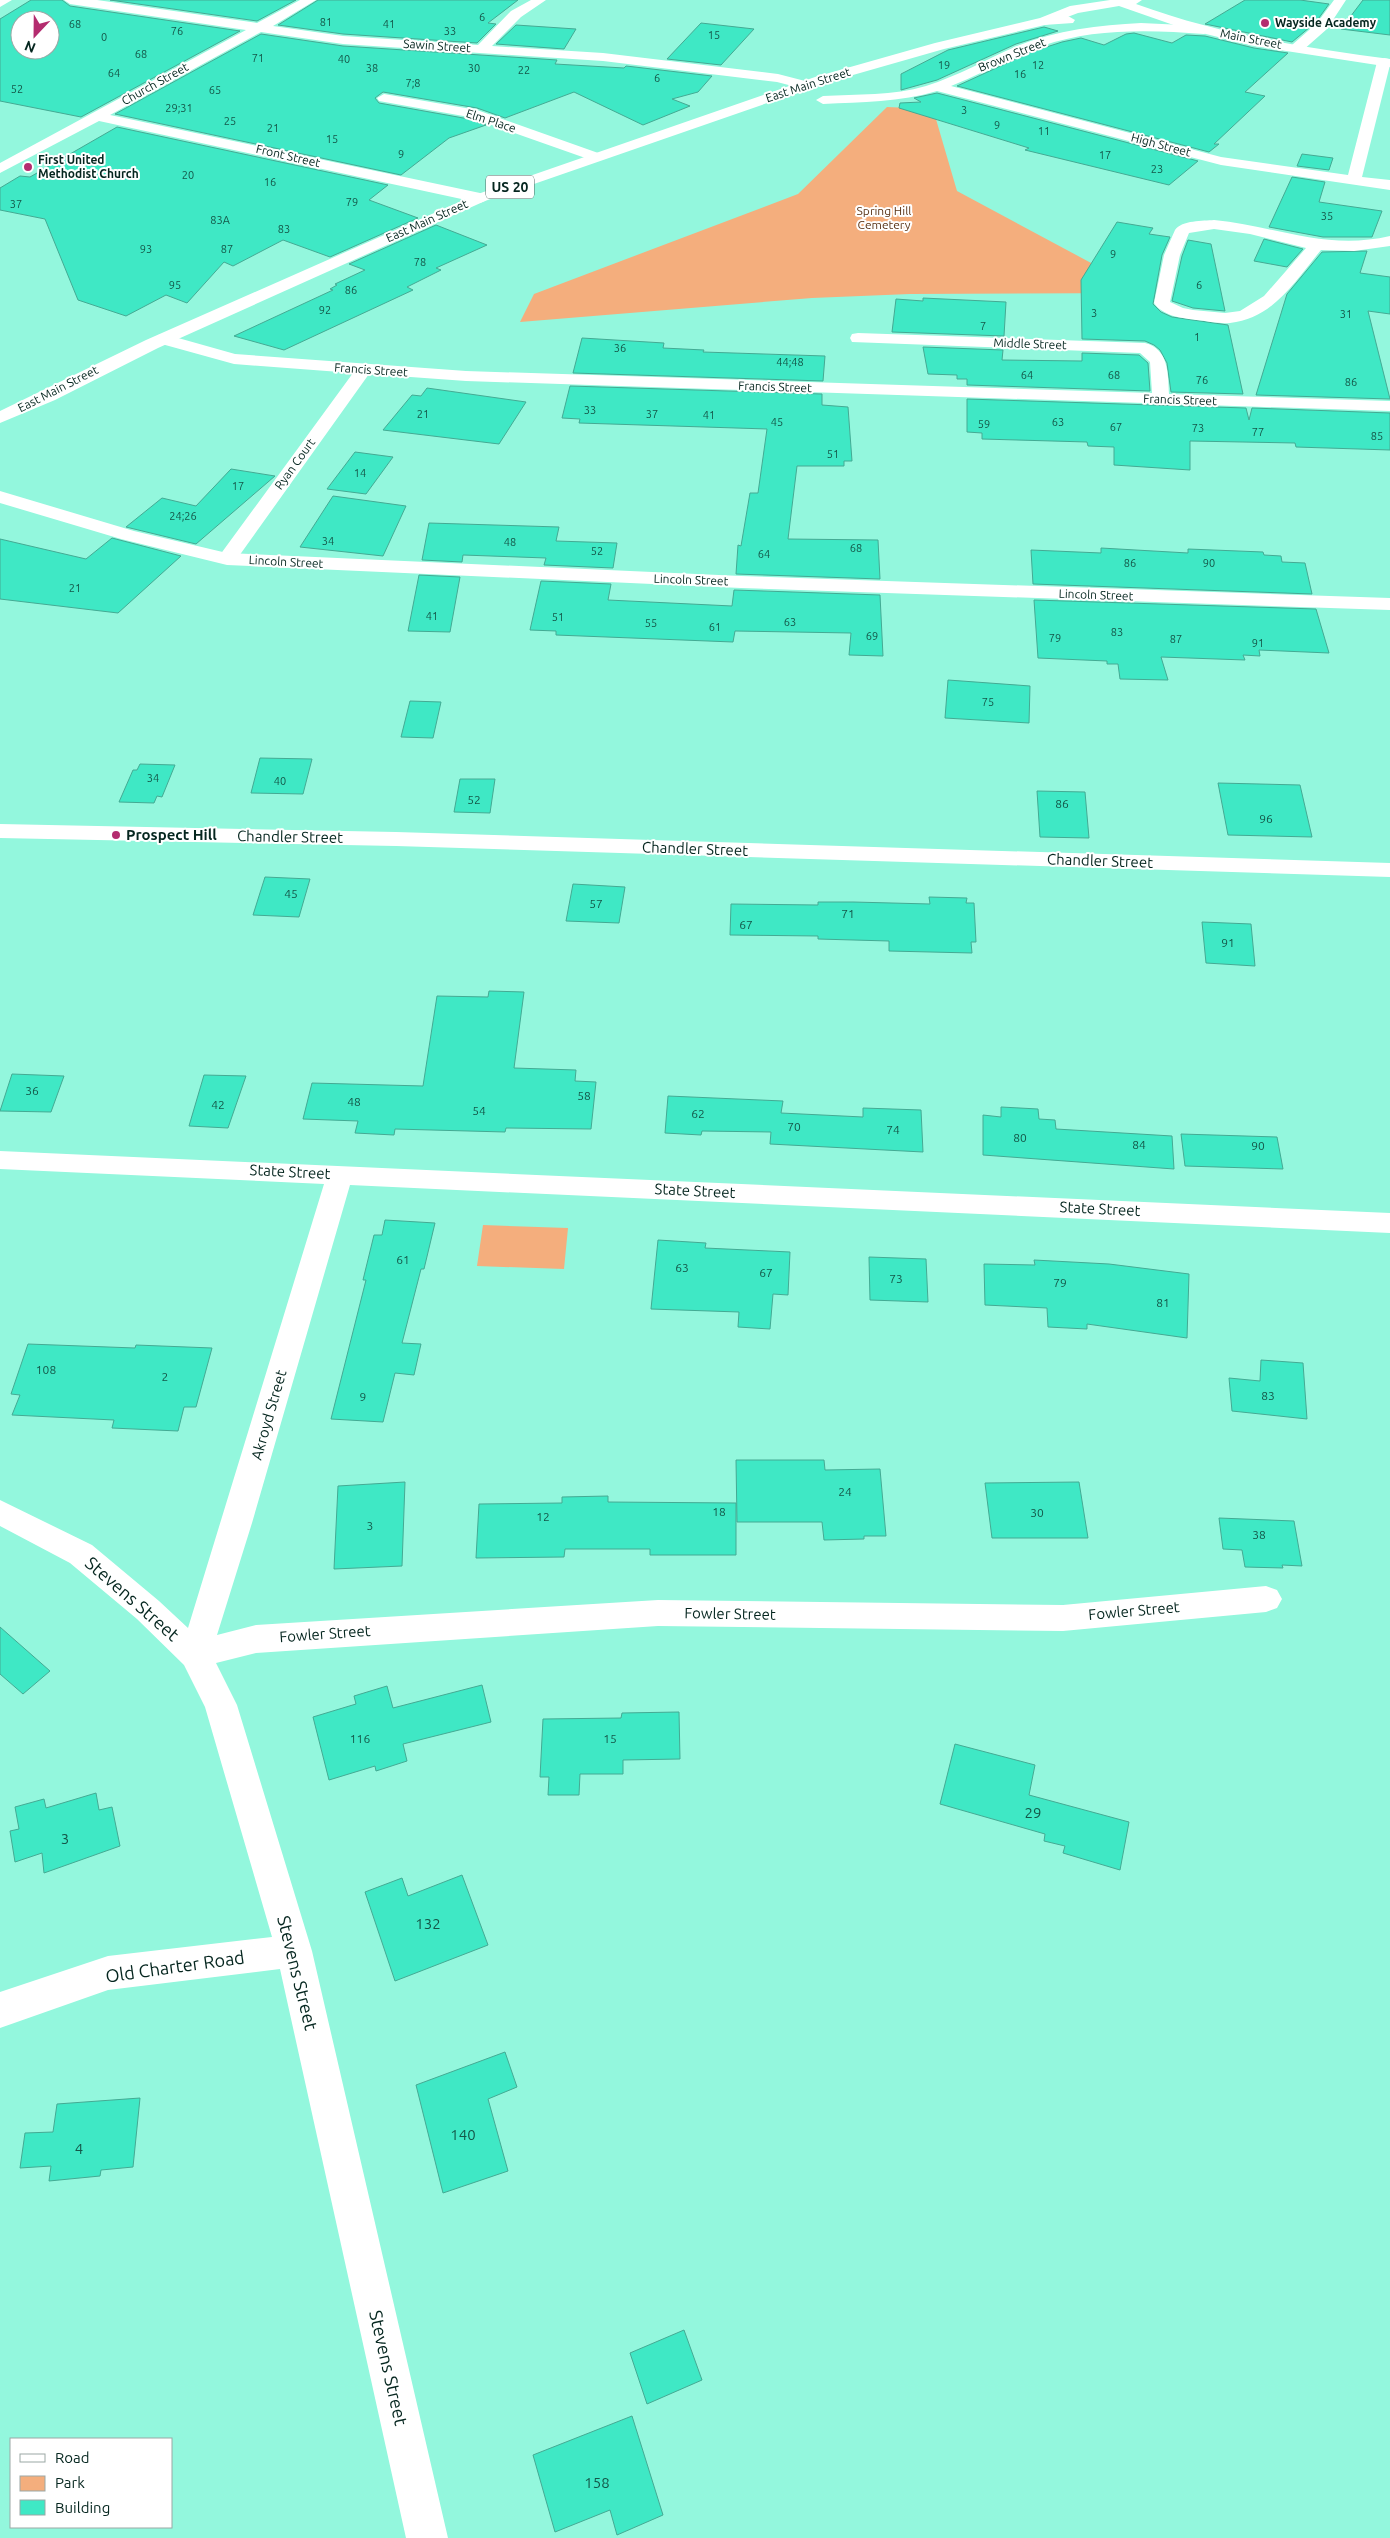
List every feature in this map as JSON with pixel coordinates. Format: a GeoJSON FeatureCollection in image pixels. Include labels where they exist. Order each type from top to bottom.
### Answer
{"type":"FeatureCollection","features":[{"type":"Feature","properties":{"kind":"main road"},"geometry":{"type":"LineString","coordinates":[[0,3],[6,0]]}},
{"type":"Feature","properties":{"kind":"main road","name":"Sawin Street"},"geometry":{"type":"LineString","coordinates":[[70,0],[342,40],[663,63],[778,78],[804,85]]}},
{"type":"Feature","properties":{"kind":"main road","name":"Church Street"},"geometry":{"type":"LineString","coordinates":[[0,169],[310,0]]}},
{"type":"Feature","properties":{"kind":"main road"},"geometry":{"type":"LineString","coordinates":[[481,49],[516,14],[540,0]]}},
{"type":"Feature","properties":{"kind":"main road","name":"US 20"},"geometry":{"type":"LineString","coordinates":[[1119,1],[1136,0]]}},
{"type":"Feature","properties":{"kind":"main road"},"geometry":{"type":"LineString","coordinates":[[1298,48],[1322,26],[1340,0]]}},
{"type":"Feature","properties":{"kind":"main road","name":"East Main Street"},"geometry":{"type":"LineString","coordinates":[[1044,20],[1068,20],[1101,14],[1119,1]]}},
{"type":"Feature","properties":{"kind":"main road","name":"East Main Street"},"geometry":{"type":"LineString","coordinates":[[0,418],[164,339],[480,198],[804,85],[940,46],[1044,20],[1075,9],[1119,1]]}},
{"type":"Feature","properties":{"kind":"main road","name":"Main Street"},"geometry":{"type":"LineString","coordinates":[[1119,1],[1152,15],[1204,30],[1298,48],[1387,62]]}},
{"type":"Feature","properties":{"kind":"main road"},"geometry":{"type":"LineString","coordinates":[[1068,20],[1113,20],[1204,30]]}},
{"type":"Feature","properties":{"kind":"main road","name":"Brown Street"},"geometry":{"type":"LineString","coordinates":[[823,100],[913,93],[937,87],[1037,43],[1073,33],[1126,27],[1204,30]]}},
{"type":"Feature","properties":{"kind":"main road"},"geometry":{"type":"LineString","coordinates":[[1354,180],[1387,62]]}},
{"type":"Feature","properties":{"kind":"main road","name":"High Street"},"geometry":{"type":"LineString","coordinates":[[937,87],[1221,161],[1390,185]]}},
{"type":"Feature","properties":{"kind":"main road","name":"Elm Place"},"geometry":{"type":"LineString","coordinates":[[384,98],[472,113],[596,157]]}},
{"type":"Feature","properties":{"kind":"main road","name":"Front Street"},"geometry":{"type":"LineString","coordinates":[[97,116],[480,198]]}},
{"type":"Feature","properties":{"kind":"main road"},"geometry":{"type":"LineString","coordinates":[[1317,245],[1298,270],[1262,306],[1234,318],[1183,314],[1172,311],[1162,303],[1172,255],[1183,230],[1196,224],[1230,226],[1317,245],[1361,245],[1390,241]]}},
{"type":"Feature","properties":{"kind":"main road","name":"Middle Street"},"geometry":{"type":"LineString","coordinates":[[858,338],[1145,348],[1158,361],[1161,400]]}},
{"type":"Feature","properties":{"kind":"main road","name":"Francis Street"},"geometry":{"type":"LineString","coordinates":[[164,339],[234,359],[364,369],[649,383],[1390,406]]}},
{"type":"Feature","properties":{"kind":"main road","name":"Ryan Court"},"geometry":{"type":"LineString","coordinates":[[227,559],[364,369]]}},
{"type":"Feature","properties":{"kind":"main road","name":"Lincoln Street"},"geometry":{"type":"LineString","coordinates":[[0,497],[137,538],[227,559],[741,582],[1390,604]]}},
{"type":"Feature","properties":{"kind":"main road","name":"Chandler Street"},"geometry":{"type":"LineString","coordinates":[[0,831],[406,839],[1390,870]]}},
{"type":"Feature","properties":{"kind":"main road","name":"State Street"},"geometry":{"type":"LineString","coordinates":[[0,1160],[1390,1222]]}},
{"type":"Feature","properties":{"kind":"main road","name":"Akroyd Street"},"geometry":{"type":"LineString","coordinates":[[195,1655],[237,1523],[340,1175]]}},
{"type":"Feature","properties":{"kind":"main road","name":"Stevens Street"},"geometry":{"type":"LineString","coordinates":[[0,1512],[81,1554],[148,1610],[195,1655],[221,1705],[294,1952],[427,2538]]}},
{"type":"Feature","properties":{"kind":"main road","name":"Fowler Street"},"geometry":{"type":"LineString","coordinates":[[195,1655],[256,1639],[658,1613],[1063,1618],[1266,1599]]}},
{"type":"Feature","properties":{"kind":"main road","name":"Old Charter Road"},"geometry":{"type":"LineString","coordinates":[[0,2010],[108,1974],[294,1952]]}},
{"type":"Feature","properties":{"kind":"green space","name":"Spring Hill Cemetery"},"geometry":{"type":"Polygon","coordinates":[[[887,107],[933,109],[957,191],[1147,293],[910,294],[812,298],[520,322],[534,294],[798,194],[887,107]]]}},
{"type":"Feature","properties":{"kind":"green space"},"geometry":{"type":"Polygon","coordinates":[[[483,1225],[568,1228],[564,1269],[477,1266],[483,1225]]]}},
{"type":"Feature","properties":{"kind":"building"},"geometry":{"type":"Polygon","coordinates":[[[31,0],[62,0],[70,6],[240,31],[81,117],[0,101],[0,19],[10,13],[10,60],[60,60],[60,10],[15,10],[31,0]]]}},
{"type":"Feature","properties":{"kind":"building"},"geometry":{"type":"Polygon","coordinates":[[[110,0],[296,0],[257,21],[110,0]]]}},
{"type":"Feature","properties":{"kind":"building"},"geometry":{"type":"Polygon","coordinates":[[[318,0],[518,0],[488,23],[496,24],[477,43],[343,34],[278,25],[318,0]]]}},
{"type":"Feature","properties":{"kind":"building"},"geometry":{"type":"Polygon","coordinates":[[[1245,0],[1300,0],[1329,4],[1316,22],[1292,42],[1205,24],[1245,0]]]}},
{"type":"Feature","properties":{"kind":"building"},"geometry":{"type":"Polygon","coordinates":[[[1363,0],[1390,0],[1390,35],[1341,29],[1363,0]]]}},
{"type":"Feature","properties":{"kind":"building"},"geometry":{"type":"Polygon","coordinates":[[[701,23],[754,29],[721,65],[667,59],[701,23]]]}},
{"type":"Feature","properties":{"kind":"building"},"geometry":{"type":"Polygon","coordinates":[[[516,25],[576,29],[564,49],[496,44],[516,25]]]}},
{"type":"Feature","properties":{"kind":"building"},"geometry":{"type":"Polygon","coordinates":[[[1044,27],[1058,31],[1016,44],[937,80],[901,90],[901,74],[948,50],[1044,27]]]}},
{"type":"Feature","properties":{"kind":"building"},"geometry":{"type":"Polygon","coordinates":[[[1134,33],[1172,43],[1186,35],[1205,36],[1254,48],[1288,53],[1245,92],[1265,96],[1214,144],[1219,144],[1209,152],[957,86],[1031,52],[1062,42],[1081,38],[1104,45],[1126,34],[1134,33]]]}},
{"type":"Feature","properties":{"kind":"building"},"geometry":{"type":"Polygon","coordinates":[[[261,34],[343,46],[557,60],[555,64],[624,68],[626,66],[712,76],[698,92],[672,99],[690,106],[643,125],[574,92],[505,118],[477,108],[383,92],[375,98],[379,103],[469,119],[486,125],[449,138],[401,175],[115,114],[261,34]]]}},
{"type":"Feature","properties":{"kind":"building"},"geometry":{"type":"Polygon","coordinates":[[[937,93],[1198,161],[1169,185],[1025,150],[1029,148],[899,108],[900,103],[921,102],[914,98],[937,93]]]}},
{"type":"Feature","properties":{"kind":"building"},"geometry":{"type":"Polygon","coordinates":[[[117,127],[388,185],[369,200],[418,218],[330,257],[283,240],[233,266],[224,262],[187,303],[166,295],[126,316],[78,300],[45,219],[0,210],[0,188],[20,176],[30,177],[117,127]]]}},
{"type":"Feature","properties":{"kind":"building"},"geometry":{"type":"Polygon","coordinates":[[[1302,154],[1333,158],[1329,170],[1297,166],[1302,154]]]}},
{"type":"Feature","properties":{"kind":"building"},"geometry":{"type":"Polygon","coordinates":[[[1292,177],[1325,182],[1319,202],[1382,211],[1372,237],[1323,237],[1269,227],[1292,177]]]}},
{"type":"Feature","properties":{"kind":"building"},"geometry":{"type":"Polygon","coordinates":[[[1117,222],[1153,228],[1149,234],[1170,237],[1162,255],[1153,304],[1161,312],[1172,317],[1228,325],[1243,394],[1171,392],[1167,363],[1160,350],[1154,345],[1145,341],[1082,339],[1081,280],[1117,222]]]}},
{"type":"Feature","properties":{"kind":"building"},"geometry":{"type":"Polygon","coordinates":[[[436,225],[487,245],[436,268],[441,270],[407,287],[413,290],[284,350],[234,336],[333,290],[330,289],[337,285],[335,284],[365,270],[349,264],[436,225]]]}},
{"type":"Feature","properties":{"kind":"building"},"geometry":{"type":"Polygon","coordinates":[[[1264,239],[1303,249],[1287,267],[1254,261],[1264,239]]]}},
{"type":"Feature","properties":{"kind":"building"},"geometry":{"type":"Polygon","coordinates":[[[1188,240],[1211,244],[1225,311],[1193,308],[1172,301],[1182,256],[1188,240]]]}},
{"type":"Feature","properties":{"kind":"building"},"geometry":{"type":"Polygon","coordinates":[[[1367,251],[1360,273],[1390,277],[1390,314],[1368,311],[1390,399],[1256,395],[1287,294],[1322,252],[1367,251]]]}},
{"type":"Feature","properties":{"kind":"building"},"geometry":{"type":"Polygon","coordinates":[[[923,298],[1006,302],[1004,336],[892,332],[896,299],[923,301],[923,298]]]}},
{"type":"Feature","properties":{"kind":"building"},"geometry":{"type":"Polygon","coordinates":[[[582,338],[664,343],[663,348],[704,350],[703,352],[825,356],[823,381],[573,373],[582,338]]]}},
{"type":"Feature","properties":{"kind":"building"},"geometry":{"type":"Polygon","coordinates":[[[923,347],[1003,350],[1002,360],[1082,361],[1082,353],[1139,355],[1148,363],[1150,391],[967,385],[967,379],[957,379],[957,375],[928,374],[923,347]]]}},
{"type":"Feature","properties":{"kind":"building"},"geometry":{"type":"Polygon","coordinates":[[[570,386],[822,394],[822,405],[848,407],[852,461],[844,461],[844,466],[797,466],[788,539],[878,540],[880,579],[736,574],[738,545],[741,546],[750,493],[758,493],[767,429],[579,423],[580,419],[562,418],[570,386]]]}},
{"type":"Feature","properties":{"kind":"building"},"geometry":{"type":"Polygon","coordinates":[[[427,388],[526,402],[499,444],[383,430],[412,395],[421,396],[427,388]]]}},
{"type":"Feature","properties":{"kind":"building"},"geometry":{"type":"Polygon","coordinates":[[[967,399],[1246,408],[1249,420],[1252,408],[1390,413],[1390,450],[1296,447],[1295,443],[1190,441],[1190,470],[1114,465],[1114,447],[1088,446],[1087,442],[982,439],[982,433],[967,432],[967,399]]]}},
{"type":"Feature","properties":{"kind":"building"},"geometry":{"type":"Polygon","coordinates":[[[355,452],[393,457],[366,494],[327,489],[355,452]]]}},
{"type":"Feature","properties":{"kind":"building"},"geometry":{"type":"Polygon","coordinates":[[[231,469],[275,476],[196,544],[126,527],[162,498],[196,506],[231,469]]]}},
{"type":"Feature","properties":{"kind":"building"},"geometry":{"type":"Polygon","coordinates":[[[333,496],[406,506],[383,556],[300,547],[333,496]]]}},
{"type":"Feature","properties":{"kind":"building"},"geometry":{"type":"Polygon","coordinates":[[[429,523],[559,527],[556,541],[617,543],[613,568],[544,565],[546,558],[463,555],[462,562],[422,560],[429,523]]]}},
{"type":"Feature","properties":{"kind":"building"},"geometry":{"type":"Polygon","coordinates":[[[112,538],[181,556],[118,613],[0,599],[0,539],[86,559],[112,538]]]}},
{"type":"Feature","properties":{"kind":"building"},"geometry":{"type":"Polygon","coordinates":[[[1101,548],[1188,553],[1188,549],[1263,552],[1264,555],[1281,556],[1282,562],[1305,563],[1312,594],[1033,584],[1031,550],[1101,553],[1101,548]]]}},
{"type":"Feature","properties":{"kind":"building"},"geometry":{"type":"Polygon","coordinates":[[[419,575],[460,577],[450,632],[408,631],[419,575]]]}},
{"type":"Feature","properties":{"kind":"building"},"geometry":{"type":"Polygon","coordinates":[[[541,581],[611,584],[608,600],[732,606],[734,590],[880,595],[883,656],[849,655],[851,633],[735,631],[733,642],[556,635],[556,631],[530,630],[541,581]]]}},
{"type":"Feature","properties":{"kind":"building"},"geometry":{"type":"Polygon","coordinates":[[[1034,600],[1316,609],[1329,653],[1259,650],[1260,656],[1243,655],[1245,660],[1161,657],[1168,680],[1120,679],[1118,664],[1107,664],[1107,661],[1038,658],[1034,600]]]}},
{"type":"Feature","properties":{"kind":"building"},"geometry":{"type":"Polygon","coordinates":[[[948,680],[1030,686],[1029,723],[945,718],[948,680]]]}},
{"type":"Feature","properties":{"kind":"building"},"geometry":{"type":"Polygon","coordinates":[[[410,701],[441,702],[433,738],[401,737],[410,701]]]}},
{"type":"Feature","properties":{"kind":"building"},"geometry":{"type":"Polygon","coordinates":[[[260,758],[312,759],[303,794],[251,793],[260,758]]]}},
{"type":"Feature","properties":{"kind":"building"},"geometry":{"type":"Polygon","coordinates":[[[140,764],[175,765],[162,797],[157,796],[154,803],[119,802],[133,770],[137,770],[140,764]]]}},
{"type":"Feature","properties":{"kind":"building"},"geometry":{"type":"Polygon","coordinates":[[[460,779],[495,779],[490,813],[454,812],[460,779]]]}},
{"type":"Feature","properties":{"kind":"building"},"geometry":{"type":"Polygon","coordinates":[[[1218,783],[1300,785],[1312,837],[1228,835],[1218,783]]]}},
{"type":"Feature","properties":{"kind":"building"},"geometry":{"type":"Polygon","coordinates":[[[1037,791],[1085,792],[1089,838],[1040,837],[1037,791]]]}},
{"type":"Feature","properties":{"kind":"building"},"geometry":{"type":"Polygon","coordinates":[[[265,877],[310,879],[299,917],[253,915],[265,877]]]}},
{"type":"Feature","properties":{"kind":"building"},"geometry":{"type":"Polygon","coordinates":[[[573,884],[625,887],[619,923],[566,921],[573,884]]]}},
{"type":"Feature","properties":{"kind":"building"},"geometry":{"type":"Polygon","coordinates":[[[929,897],[967,898],[966,903],[974,903],[976,942],[971,942],[972,953],[889,951],[889,941],[818,939],[818,936],[730,935],[731,904],[818,905],[818,902],[853,902],[930,904],[929,897]]]}},
{"type":"Feature","properties":{"kind":"building"},"geometry":{"type":"Polygon","coordinates":[[[1202,922],[1251,924],[1255,966],[1206,963],[1202,922]]]}},
{"type":"Feature","properties":{"kind":"building"},"geometry":{"type":"Polygon","coordinates":[[[489,991],[524,992],[514,1068],[576,1070],[575,1081],[596,1082],[591,1129],[506,1128],[505,1132],[395,1129],[394,1135],[355,1133],[358,1121],[303,1119],[312,1083],[423,1086],[437,996],[488,997],[489,991]]]}},
{"type":"Feature","properties":{"kind":"building"},"geometry":{"type":"Polygon","coordinates":[[[12,1074],[64,1076],[51,1112],[0,1111],[12,1074]]]}},
{"type":"Feature","properties":{"kind":"building"},"geometry":{"type":"Polygon","coordinates":[[[204,1075],[246,1076],[228,1128],[189,1126],[204,1075]]]}},
{"type":"Feature","properties":{"kind":"building"},"geometry":{"type":"Polygon","coordinates":[[[668,1096],[783,1101],[781,1113],[863,1117],[863,1108],[921,1110],[923,1152],[770,1144],[771,1132],[702,1131],[701,1135],[665,1133],[668,1096]]]}},
{"type":"Feature","properties":{"kind":"building"},"geometry":{"type":"Polygon","coordinates":[[[1001,1107],[1038,1109],[1039,1119],[1055,1120],[1056,1129],[1172,1136],[1174,1169],[983,1155],[983,1115],[1001,1117],[1001,1107]]]}},
{"type":"Feature","properties":{"kind":"building"},"geometry":{"type":"Polygon","coordinates":[[[1181,1134],[1277,1137],[1283,1169],[1185,1166],[1181,1134]]]}},
{"type":"Feature","properties":{"kind":"building"},"geometry":{"type":"Polygon","coordinates":[[[385,1220],[435,1223],[424,1269],[421,1269],[402,1343],[421,1344],[414,1375],[395,1373],[383,1422],[331,1419],[366,1280],[363,1280],[374,1235],[382,1235],[385,1220]]]}},
{"type":"Feature","properties":{"kind":"building"},"geometry":{"type":"Polygon","coordinates":[[[658,1240],[706,1243],[705,1248],[790,1252],[788,1295],[773,1294],[770,1329],[738,1327],[739,1312],[651,1309],[658,1240]]]}},
{"type":"Feature","properties":{"kind":"building"},"geometry":{"type":"Polygon","coordinates":[[[869,1257],[926,1259],[928,1302],[870,1300],[869,1257]]]}},
{"type":"Feature","properties":{"kind":"building"},"geometry":{"type":"Polygon","coordinates":[[[1034,1260],[1109,1264],[1189,1274],[1187,1338],[1087,1324],[1087,1329],[1048,1327],[1047,1308],[985,1305],[984,1264],[1035,1265],[1034,1260]]]}},
{"type":"Feature","properties":{"kind":"building"},"geometry":{"type":"Polygon","coordinates":[[[28,1344],[135,1348],[136,1345],[212,1348],[196,1407],[184,1407],[178,1431],[112,1428],[114,1420],[12,1415],[20,1395],[11,1394],[28,1344]]]}},
{"type":"Feature","properties":{"kind":"building"},"geometry":{"type":"Polygon","coordinates":[[[1261,1360],[1303,1363],[1307,1419],[1232,1411],[1229,1378],[1260,1381],[1261,1360]]]}},
{"type":"Feature","properties":{"kind":"building"},"geometry":{"type":"Polygon","coordinates":[[[736,1460],[824,1460],[825,1470],[880,1469],[886,1536],[864,1536],[864,1539],[824,1540],[822,1522],[737,1522],[736,1460]]]}},
{"type":"Feature","properties":{"kind":"building"},"geometry":{"type":"Polygon","coordinates":[[[405,1482],[402,1566],[334,1569],[338,1486],[405,1482]]]}},
{"type":"Feature","properties":{"kind":"building"},"geometry":{"type":"Polygon","coordinates":[[[1079,1482],[1088,1538],[992,1538],[985,1483],[1079,1482]]]}},
{"type":"Feature","properties":{"kind":"building"},"geometry":{"type":"Polygon","coordinates":[[[608,1496],[608,1502],[736,1503],[736,1555],[650,1555],[650,1549],[565,1549],[564,1557],[476,1558],[479,1504],[562,1503],[562,1497],[608,1496]]]}},
{"type":"Feature","properties":{"kind":"building"},"geometry":{"type":"Polygon","coordinates":[[[1219,1518],[1294,1521],[1302,1566],[1282,1565],[1283,1568],[1245,1567],[1242,1550],[1223,1549],[1219,1518]]]}},
{"type":"Feature","properties":{"kind":"building"},"geometry":{"type":"Polygon","coordinates":[[[0,1627],[50,1671],[23,1694],[0,1674],[0,1627]]]}},
{"type":"Feature","properties":{"kind":"building"},"geometry":{"type":"Polygon","coordinates":[[[482,1685],[491,1722],[403,1744],[407,1761],[376,1771],[375,1766],[329,1780],[313,1717],[356,1704],[354,1696],[387,1686],[393,1708],[482,1685]]]}},
{"type":"Feature","properties":{"kind":"building"},"geometry":{"type":"Polygon","coordinates":[[[679,1712],[680,1759],[623,1760],[623,1774],[580,1774],[579,1795],[548,1795],[549,1777],[540,1777],[543,1719],[621,1718],[622,1713],[679,1712]]]}},
{"type":"Feature","properties":{"kind":"building"},"geometry":{"type":"Polygon","coordinates":[[[955,1744],[1035,1765],[1029,1795],[1129,1822],[1120,1870],[1063,1853],[1065,1846],[1044,1841],[1045,1834],[940,1804],[955,1744]]]}},
{"type":"Feature","properties":{"kind":"building"},"geometry":{"type":"Polygon","coordinates":[[[96,1793],[99,1810],[112,1807],[120,1846],[44,1873],[42,1853],[15,1862],[10,1831],[19,1829],[15,1807],[44,1799],[46,1808],[96,1793]]]}},
{"type":"Feature","properties":{"kind":"building"},"geometry":{"type":"Polygon","coordinates":[[[462,1875],[488,1945],[395,1981],[365,1892],[402,1878],[408,1896],[462,1875]]]}},
{"type":"Feature","properties":{"kind":"building"},"geometry":{"type":"Polygon","coordinates":[[[505,2052],[517,2087],[488,2099],[508,2171],[443,2193],[416,2085],[505,2052]]]}},
{"type":"Feature","properties":{"kind":"building"},"geometry":{"type":"Polygon","coordinates":[[[140,2098],[133,2167],[101,2170],[100,2176],[49,2181],[51,2166],[20,2168],[25,2133],[53,2132],[57,2104],[140,2098]]]}},
{"type":"Feature","properties":{"kind":"building"},"geometry":{"type":"Polygon","coordinates":[[[684,2330],[702,2380],[647,2404],[630,2353],[684,2330]]]}},
{"type":"Feature","properties":{"kind":"building"},"geometry":{"type":"Polygon","coordinates":[[[632,2416],[663,2515],[617,2535],[610,2510],[555,2532],[533,2455],[632,2416]]]}},
{"type":"Feature","properties":{"kind":"place","name":"Wayside Academy"},"geometry":{"type":"Point","coordinates":[1265,23]}},
{"type":"Feature","properties":{"kind":"place","name":"First United Methodist Church"},"geometry":{"type":"Point","coordinates":[28,167]}},
{"type":"Feature","properties":{"kind":"place","name":"Prospect Hill"},"geometry":{"type":"Point","coordinates":[116,835]}}]}
